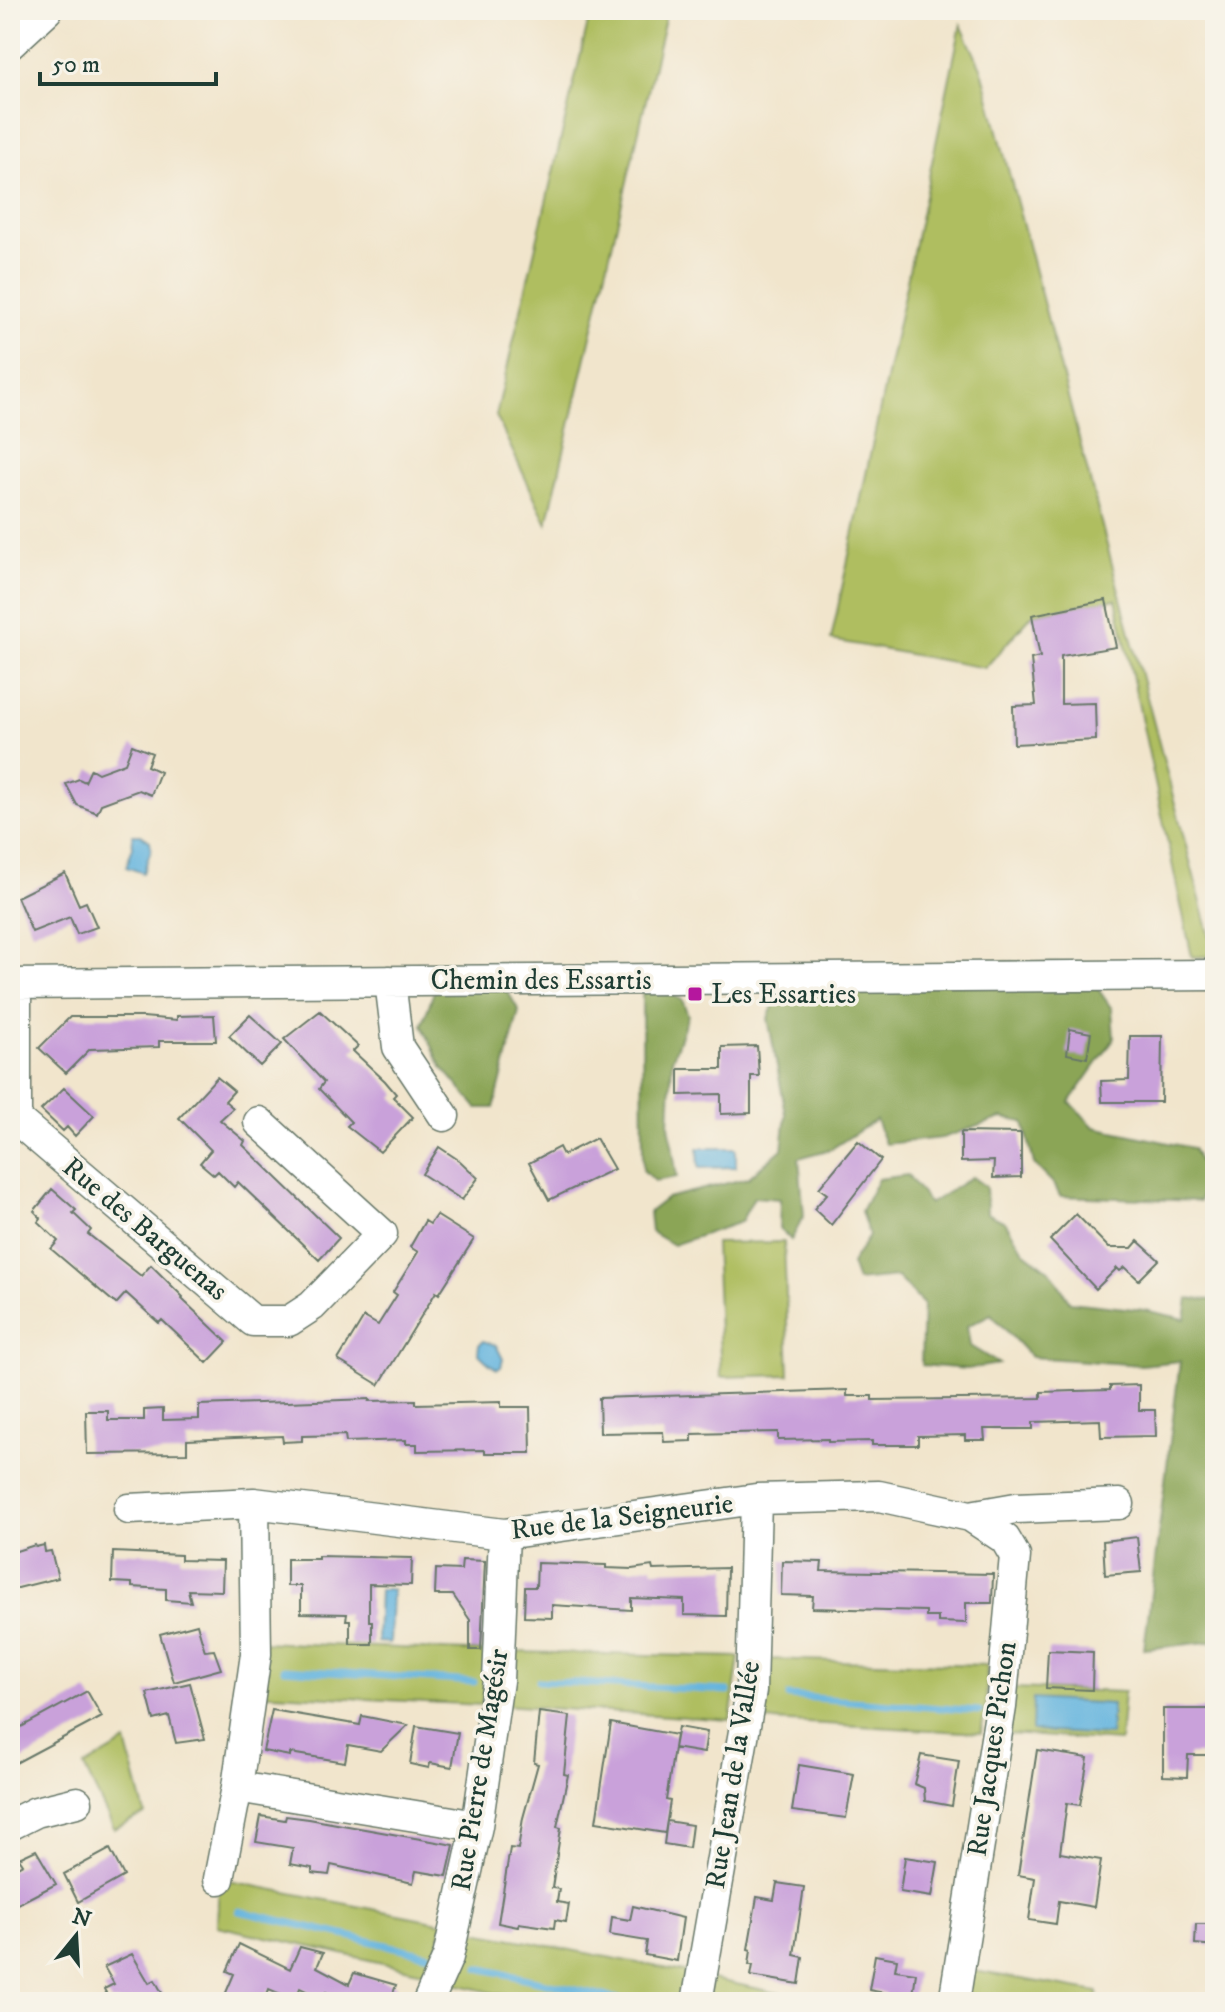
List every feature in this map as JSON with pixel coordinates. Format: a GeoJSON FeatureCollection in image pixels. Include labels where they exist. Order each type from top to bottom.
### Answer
{"type":"FeatureCollection","features":[{"type":"Feature","properties":{"kind":"street"},"geometry":{"type":"LineString","coordinates":[[10,44],[47,10]]}},
{"type":"Feature","properties":{"kind":"street","name":"Chemin des Essartis"},"geometry":{"type":"LineString","coordinates":[[13,984],[1215,975]]}},
{"type":"Feature","properties":{"kind":"street"},"geometry":{"type":"LineString","coordinates":[[390,981],[398,1047],[444,1116]]}},
{"type":"Feature","properties":{"kind":"street","name":"Rue des Barguenas"},"geometry":{"type":"LineString","coordinates":[[13,984],[16,1119],[253,1321],[289,1321],[312,1306],[382,1234],[259,1122]]}},
{"type":"Feature","properties":{"kind":"street","name":"Rue de la Seigneurie"},"geometry":{"type":"LineString","coordinates":[[129,1509],[254,1503],[504,1534],[756,1499],[879,1496],[970,1516]]}},
{"type":"Feature","properties":{"kind":"street","name":"Rue Jean de la Vallée"},"geometry":{"type":"LineString","coordinates":[[697,2002],[751,1691],[756,1499]]}},
{"type":"Feature","properties":{"kind":"street"},"geometry":{"type":"LineString","coordinates":[[219,1879],[237,1787],[256,1654],[254,1503]]}},
{"type":"Feature","properties":{"kind":"street"},"geometry":{"type":"LineString","coordinates":[[970,1516],[1016,1508],[1119,1504]]}},
{"type":"Feature","properties":{"kind":"street","name":"Rue Jacques Pichon"},"geometry":{"type":"LineString","coordinates":[[954,2002],[1001,1707],[1015,1556],[1005,1539],[970,1516]]}},
{"type":"Feature","properties":{"kind":"street","name":"Rue Pierre de Magésir"},"geometry":{"type":"LineString","coordinates":[[428,2002],[448,1957],[477,1826],[498,1681],[504,1534]]}},
{"type":"Feature","properties":{"kind":"street"},"geometry":{"type":"LineString","coordinates":[[237,1787],[477,1826]]}},
{"type":"Feature","properties":{"kind":"street"},"geometry":{"type":"LineString","coordinates":[[10,1825],[36,1812],[77,1802]]}},
{"type":"Feature","properties":{"kind":"green space"},"geometry":{"type":"Polygon","coordinates":[[[591,10],[667,10],[547,524],[496,416],[591,10]]]}},
{"type":"Feature","properties":{"kind":"green space"},"geometry":{"type":"Polygon","coordinates":[[[961,25],[982,70],[1215,956],[1192,957],[1116,599],[1032,615],[985,668],[831,640],[961,25]]]}},
{"type":"Feature","properties":{"kind":"green space"},"geometry":{"type":"Polygon","coordinates":[[[983,961],[1070,964],[1096,986],[1112,1009],[1114,1039],[1070,1102],[1094,1127],[1193,1148],[1206,1176],[1200,1201],[1060,1196],[1054,1184],[1034,1164],[1024,1122],[1002,1118],[942,1138],[885,1144],[876,1120],[831,1149],[799,1158],[804,1216],[791,1240],[779,1228],[780,1199],[754,1197],[741,1222],[673,1245],[651,1232],[649,1212],[667,1198],[748,1178],[782,1149],[786,1114],[768,1018],[781,988],[948,977],[983,961]]]}},
{"type":"Feature","properties":{"kind":"green space"},"geometry":{"type":"Polygon","coordinates":[[[438,980],[505,987],[519,1011],[494,1108],[477,1108],[442,1067],[422,1025],[438,980]]]}},
{"type":"Feature","properties":{"kind":"green space"},"geometry":{"type":"Polygon","coordinates":[[[642,991],[663,991],[682,1000],[688,1015],[672,1060],[669,1125],[677,1177],[655,1181],[643,1170],[642,991]]]}},
{"type":"Feature","properties":{"kind":"green space"},"geometry":{"type":"Polygon","coordinates":[[[908,1175],[929,1204],[972,1177],[986,1187],[987,1213],[1005,1222],[1024,1251],[1051,1272],[1070,1302],[1144,1310],[1185,1319],[1188,1299],[1215,1300],[1215,1641],[1144,1649],[1180,1361],[1141,1365],[1031,1357],[991,1314],[967,1326],[970,1346],[999,1364],[967,1369],[921,1365],[923,1304],[897,1277],[857,1281],[851,1264],[869,1236],[861,1211],[878,1179],[908,1175]]]}},
{"type":"Feature","properties":{"kind":"green space"},"geometry":{"type":"Polygon","coordinates":[[[784,1242],[789,1375],[721,1377],[715,1243],[784,1242]]]}},
{"type":"Feature","properties":{"kind":"green space"},"geometry":{"type":"Polygon","coordinates":[[[261,1642],[489,1652],[481,1705],[255,1693],[261,1642]]]}},
{"type":"Feature","properties":{"kind":"green space"},"geometry":{"type":"Polygon","coordinates":[[[511,1652],[739,1657],[730,1720],[502,1705],[511,1652]]]}},
{"type":"Feature","properties":{"kind":"green space"},"geometry":{"type":"Polygon","coordinates":[[[762,1659],[987,1665],[981,1733],[756,1720],[762,1659]]]}},
{"type":"Feature","properties":{"kind":"green space"},"geometry":{"type":"Polygon","coordinates":[[[1013,1688],[1124,1692],[1120,1741],[1008,1734],[1013,1688]]]}},
{"type":"Feature","properties":{"kind":"green space"},"geometry":{"type":"Polygon","coordinates":[[[126,1742],[145,1814],[114,1829],[84,1767],[126,1742]]]}},
{"type":"Feature","properties":{"kind":"green space"},"geometry":{"type":"Polygon","coordinates":[[[219,1879],[444,1923],[438,1944],[423,1972],[217,1926],[219,1879]]]}},
{"type":"Feature","properties":{"kind":"green space"},"geometry":{"type":"Polygon","coordinates":[[[466,1930],[685,1972],[679,2002],[533,2002],[447,1982],[466,1930]]]}},
{"type":"Feature","properties":{"kind":"green space"},"geometry":{"type":"Polygon","coordinates":[[[974,1971],[1098,1992],[1097,2002],[961,2002],[974,1971]]]}},
{"type":"Feature","properties":{"kind":"green space"},"geometry":{"type":"Polygon","coordinates":[[[712,1979],[821,2002],[706,2002],[712,1979]]]}},
{"type":"Feature","properties":{"kind":"water"},"geometry":{"type":"Polygon","coordinates":[[[132,835],[141,835],[150,841],[151,850],[143,873],[126,867],[133,847],[132,835]]]}},
{"type":"Feature","properties":{"kind":"water"},"geometry":{"type":"Polygon","coordinates":[[[698,1148],[736,1148],[736,1167],[699,1168],[698,1148]]]}},
{"type":"Feature","properties":{"kind":"water"},"geometry":{"type":"Polygon","coordinates":[[[483,1341],[496,1345],[503,1359],[498,1369],[478,1353],[483,1341]]]}},
{"type":"Feature","properties":{"kind":"water"},"geometry":{"type":"Polygon","coordinates":[[[379,1590],[392,1590],[390,1643],[377,1642],[379,1590]]]}},
{"type":"Feature","properties":{"kind":"water"},"geometry":{"type":"Polygon","coordinates":[[[1033,1699],[1112,1704],[1110,1735],[1032,1731],[1033,1699]]]}},
{"type":"Feature","properties":{"kind":"building"},"geometry":{"type":"Polygon","coordinates":[[[1106,600],[1116,647],[1061,656],[1061,704],[1095,703],[1096,740],[1014,744],[1013,706],[1036,705],[1031,659],[1040,657],[1032,615],[1106,600]]]}},
{"type":"Feature","properties":{"kind":"building"},"geometry":{"type":"Polygon","coordinates":[[[132,745],[152,753],[147,766],[160,772],[151,795],[139,790],[101,804],[97,813],[77,805],[66,784],[79,779],[85,782],[91,769],[98,773],[125,763],[132,745]]]}},
{"type":"Feature","properties":{"kind":"building"},"geometry":{"type":"Polygon","coordinates":[[[65,873],[79,905],[86,902],[97,927],[77,934],[70,917],[32,932],[17,897],[65,873]]]}},
{"type":"Feature","properties":{"kind":"building"},"geometry":{"type":"Polygon","coordinates":[[[320,1011],[358,1046],[353,1051],[385,1081],[396,1094],[393,1097],[413,1117],[380,1152],[347,1126],[351,1122],[319,1089],[324,1082],[284,1039],[320,1011]]]}},
{"type":"Feature","properties":{"kind":"building"},"geometry":{"type":"Polygon","coordinates":[[[214,1015],[216,1041],[159,1041],[159,1047],[90,1049],[66,1073],[39,1048],[70,1017],[177,1020],[177,1016],[214,1015]]]}},
{"type":"Feature","properties":{"kind":"building"},"geometry":{"type":"Polygon","coordinates":[[[250,1015],[282,1044],[260,1066],[229,1036],[250,1015]]]}},
{"type":"Feature","properties":{"kind":"building"},"geometry":{"type":"Polygon","coordinates":[[[1070,1029],[1091,1033],[1087,1058],[1067,1054],[1070,1029]]]}},
{"type":"Feature","properties":{"kind":"building"},"geometry":{"type":"Polygon","coordinates":[[[1130,1036],[1162,1036],[1161,1102],[1102,1102],[1101,1081],[1129,1080],[1130,1036]]]}},
{"type":"Feature","properties":{"kind":"building"},"geometry":{"type":"Polygon","coordinates":[[[757,1046],[759,1076],[751,1076],[751,1113],[721,1114],[721,1094],[679,1095],[679,1069],[722,1069],[722,1047],[757,1046]]]}},
{"type":"Feature","properties":{"kind":"building"},"geometry":{"type":"Polygon","coordinates":[[[217,1077],[234,1091],[225,1101],[233,1108],[220,1120],[245,1141],[243,1145],[339,1238],[319,1260],[238,1182],[234,1187],[218,1171],[214,1175],[200,1163],[211,1150],[179,1118],[217,1077]]]}},
{"type":"Feature","properties":{"kind":"building"},"geometry":{"type":"Polygon","coordinates":[[[64,1088],[94,1116],[75,1136],[67,1127],[63,1131],[41,1110],[64,1088]]]}},
{"type":"Feature","properties":{"kind":"building"},"geometry":{"type":"Polygon","coordinates":[[[961,1132],[1021,1133],[1021,1177],[993,1178],[994,1161],[961,1162],[961,1132]]]}},
{"type":"Feature","properties":{"kind":"building"},"geometry":{"type":"Polygon","coordinates":[[[596,1138],[614,1169],[549,1200],[529,1163],[559,1147],[563,1155],[596,1138]]]}},
{"type":"Feature","properties":{"kind":"building"},"geometry":{"type":"Polygon","coordinates":[[[858,1141],[881,1160],[831,1225],[814,1209],[827,1194],[819,1188],[858,1141]]]}},
{"type":"Feature","properties":{"kind":"building"},"geometry":{"type":"Polygon","coordinates":[[[439,1147],[478,1178],[462,1200],[422,1174],[439,1147]]]}},
{"type":"Feature","properties":{"kind":"building"},"geometry":{"type":"Polygon","coordinates":[[[52,1189],[76,1210],[73,1213],[91,1230],[88,1234],[141,1276],[151,1265],[227,1342],[207,1363],[162,1320],[159,1323],[126,1293],[116,1304],[51,1249],[58,1241],[38,1222],[41,1218],[34,1211],[52,1189]]]}},
{"type":"Feature","properties":{"kind":"building"},"geometry":{"type":"Polygon","coordinates":[[[1076,1214],[1109,1248],[1132,1248],[1138,1241],[1159,1260],[1139,1280],[1125,1267],[1120,1271],[1117,1268],[1096,1289],[1050,1240],[1076,1214]]]}},
{"type":"Feature","properties":{"kind":"building"},"geometry":{"type":"Polygon","coordinates":[[[436,1215],[474,1239],[439,1294],[436,1292],[379,1385],[338,1360],[364,1317],[378,1325],[397,1295],[393,1292],[418,1252],[410,1247],[425,1221],[430,1224],[436,1215]]]}},
{"type":"Feature","properties":{"kind":"building"},"geometry":{"type":"Polygon","coordinates":[[[1139,1385],[1139,1410],[1155,1410],[1156,1436],[1101,1437],[1100,1420],[1033,1422],[1033,1429],[984,1429],[985,1440],[965,1440],[965,1435],[918,1436],[918,1445],[872,1445],[872,1441],[828,1442],[828,1439],[778,1440],[778,1432],[692,1434],[692,1441],[664,1442],[663,1432],[600,1433],[599,1398],[847,1390],[847,1396],[872,1396],[872,1400],[1041,1398],[1041,1392],[1110,1390],[1110,1386],[1139,1385]]]}},
{"type":"Feature","properties":{"kind":"building"},"geometry":{"type":"Polygon","coordinates":[[[416,1400],[416,1404],[501,1402],[501,1407],[530,1407],[531,1453],[417,1451],[417,1444],[406,1444],[406,1440],[346,1442],[345,1435],[302,1436],[302,1441],[283,1442],[282,1436],[187,1440],[187,1453],[87,1454],[86,1411],[108,1411],[108,1420],[144,1420],[144,1410],[163,1409],[163,1420],[199,1419],[199,1405],[416,1400]]]}},
{"type":"Feature","properties":{"kind":"building"},"geometry":{"type":"Polygon","coordinates":[[[1137,1537],[1141,1572],[1105,1575],[1103,1541],[1137,1537]]]}},
{"type":"Feature","properties":{"kind":"building"},"geometry":{"type":"Polygon","coordinates":[[[44,1545],[45,1552],[51,1551],[58,1578],[10,1590],[10,1553],[44,1545]]]}},
{"type":"Feature","properties":{"kind":"building"},"geometry":{"type":"Polygon","coordinates":[[[113,1552],[181,1555],[181,1560],[223,1561],[222,1591],[188,1590],[191,1602],[166,1600],[166,1589],[112,1582],[113,1552]]]}},
{"type":"Feature","properties":{"kind":"building"},"geometry":{"type":"Polygon","coordinates":[[[318,1556],[412,1558],[411,1585],[369,1584],[372,1644],[350,1644],[347,1614],[301,1613],[301,1586],[287,1586],[287,1559],[318,1559],[318,1556]]]}},
{"type":"Feature","properties":{"kind":"building"},"geometry":{"type":"Polygon","coordinates":[[[462,1560],[485,1561],[481,1650],[470,1650],[470,1620],[453,1595],[435,1595],[436,1569],[461,1570],[462,1560]]]}},
{"type":"Feature","properties":{"kind":"building"},"geometry":{"type":"Polygon","coordinates":[[[782,1561],[822,1562],[821,1571],[993,1574],[992,1603],[966,1603],[966,1623],[938,1622],[938,1617],[926,1617],[926,1611],[812,1608],[813,1596],[781,1595],[782,1561]]]}},
{"type":"Feature","properties":{"kind":"building"},"geometry":{"type":"Polygon","coordinates":[[[537,1563],[632,1569],[652,1566],[653,1570],[727,1568],[726,1616],[684,1615],[684,1600],[631,1598],[631,1610],[552,1605],[552,1618],[524,1617],[525,1587],[536,1587],[537,1563]]]}},
{"type":"Feature","properties":{"kind":"building"},"geometry":{"type":"Polygon","coordinates":[[[197,1624],[205,1651],[214,1650],[221,1669],[174,1682],[160,1634],[197,1624]]]}},
{"type":"Feature","properties":{"kind":"building"},"geometry":{"type":"Polygon","coordinates":[[[1048,1650],[1093,1652],[1092,1690],[1046,1688],[1048,1650]]]}},
{"type":"Feature","properties":{"kind":"building"},"geometry":{"type":"Polygon","coordinates":[[[190,1683],[205,1739],[176,1743],[169,1716],[154,1720],[147,1693],[190,1683]]]}},
{"type":"Feature","properties":{"kind":"building"},"geometry":{"type":"Polygon","coordinates":[[[87,1691],[102,1717],[10,1766],[10,1733],[87,1691]]]}},
{"type":"Feature","properties":{"kind":"building"},"geometry":{"type":"Polygon","coordinates":[[[1163,1709],[1213,1709],[1212,1755],[1188,1755],[1187,1777],[1163,1776],[1163,1709]]]}},
{"type":"Feature","properties":{"kind":"building"},"geometry":{"type":"Polygon","coordinates":[[[272,1710],[360,1725],[362,1716],[408,1725],[381,1751],[348,1745],[345,1762],[290,1753],[290,1756],[263,1751],[272,1710]]]}},
{"type":"Feature","properties":{"kind":"building"},"geometry":{"type":"Polygon","coordinates":[[[539,1712],[570,1716],[564,1774],[568,1775],[557,1827],[561,1828],[552,1888],[559,1889],[557,1902],[569,1904],[566,1922],[555,1920],[554,1928],[498,1923],[510,1848],[518,1849],[538,1764],[534,1763],[539,1712]]]}},
{"type":"Feature","properties":{"kind":"building"},"geometry":{"type":"Polygon","coordinates":[[[611,1723],[676,1735],[666,1800],[670,1801],[665,1833],[596,1822],[611,1723]]]}},
{"type":"Feature","properties":{"kind":"building"},"geometry":{"type":"Polygon","coordinates":[[[416,1726],[458,1733],[452,1767],[430,1763],[429,1768],[410,1764],[416,1726]]]}},
{"type":"Feature","properties":{"kind":"building"},"geometry":{"type":"Polygon","coordinates":[[[678,1727],[707,1732],[704,1753],[674,1748],[678,1727]]]}},
{"type":"Feature","properties":{"kind":"building"},"geometry":{"type":"Polygon","coordinates":[[[1037,1750],[1088,1758],[1080,1805],[1067,1803],[1060,1853],[1101,1860],[1094,1907],[1059,1901],[1056,1924],[1029,1920],[1035,1878],[1018,1875],[1037,1750]]]}},
{"type":"Feature","properties":{"kind":"building"},"geometry":{"type":"Polygon","coordinates":[[[921,1755],[959,1761],[952,1806],[925,1801],[924,1788],[914,1784],[921,1755]]]}},
{"type":"Feature","properties":{"kind":"building"},"geometry":{"type":"Polygon","coordinates":[[[799,1765],[854,1774],[846,1818],[792,1811],[799,1765]]]}},
{"type":"Feature","properties":{"kind":"building"},"geometry":{"type":"Polygon","coordinates":[[[261,1816],[285,1820],[286,1816],[309,1819],[454,1845],[447,1876],[416,1871],[413,1883],[331,1865],[329,1875],[312,1873],[312,1868],[290,1864],[293,1848],[256,1842],[261,1816]]]}},
{"type":"Feature","properties":{"kind":"building"},"geometry":{"type":"Polygon","coordinates":[[[667,1821],[692,1825],[689,1848],[664,1844],[667,1821]]]}},
{"type":"Feature","properties":{"kind":"building"},"geometry":{"type":"Polygon","coordinates":[[[110,1849],[124,1876],[78,1902],[64,1874],[110,1849]]]}},
{"type":"Feature","properties":{"kind":"building"},"geometry":{"type":"Polygon","coordinates":[[[36,1850],[56,1884],[10,1908],[10,1871],[23,1864],[19,1858],[36,1850]]]}},
{"type":"Feature","properties":{"kind":"building"},"geometry":{"type":"Polygon","coordinates":[[[905,1857],[938,1862],[932,1897],[900,1892],[905,1857]]]}},
{"type":"Feature","properties":{"kind":"building"},"geometry":{"type":"Polygon","coordinates":[[[777,1883],[804,1887],[794,1955],[803,1957],[799,1984],[751,1976],[753,1965],[749,1965],[751,1950],[748,1949],[757,1897],[774,1900],[777,1883]]]}},
{"type":"Feature","properties":{"kind":"building"},"geometry":{"type":"Polygon","coordinates":[[[633,1906],[683,1918],[677,1961],[645,1955],[647,1941],[610,1935],[612,1917],[630,1920],[633,1906]]]}},
{"type":"Feature","properties":{"kind":"building"},"geometry":{"type":"Polygon","coordinates":[[[1196,1924],[1215,1924],[1215,1946],[1195,1944],[1196,1924]]]}},
{"type":"Feature","properties":{"kind":"building"},"geometry":{"type":"Polygon","coordinates":[[[239,1944],[290,1969],[300,1947],[323,1953],[317,1967],[349,1984],[354,1973],[396,1985],[390,2002],[342,2002],[343,1999],[326,1992],[323,1999],[300,1988],[295,2000],[269,1989],[264,2002],[222,2002],[234,1974],[227,1971],[239,1944]]]}},
{"type":"Feature","properties":{"kind":"building"},"geometry":{"type":"Polygon","coordinates":[[[132,1954],[149,1983],[155,1980],[167,2002],[111,2002],[104,1989],[114,1984],[104,1967],[132,1954]]]}},
{"type":"Feature","properties":{"kind":"building"},"geometry":{"type":"Polygon","coordinates":[[[875,1955],[897,1959],[895,1970],[916,1973],[912,2002],[884,2002],[885,1993],[869,1990],[875,1955]]]}},
{"type":"Feature","properties":{"kind":"waterway"},"geometry":{"type":"LineString","coordinates":[[284,1669],[474,1682]]}},
{"type":"Feature","properties":{"kind":"waterway"},"geometry":{"type":"LineString","coordinates":[[539,1681],[728,1691]]}},
{"type":"Feature","properties":{"kind":"waterway"},"geometry":{"type":"LineString","coordinates":[[789,1696],[979,1711]]}},
{"type":"Feature","properties":{"kind":"waterway"},"geometry":{"type":"LineString","coordinates":[[239,1911],[430,1955]]}},
{"type":"Feature","properties":{"kind":"waterway"},"geometry":{"type":"LineString","coordinates":[[479,1968],[630,2002]]}},
{"type":"Feature","properties":{"kind":"place","name":"Les Essarties"},"geometry":{"type":"Point","coordinates":[695,994]}}]}
